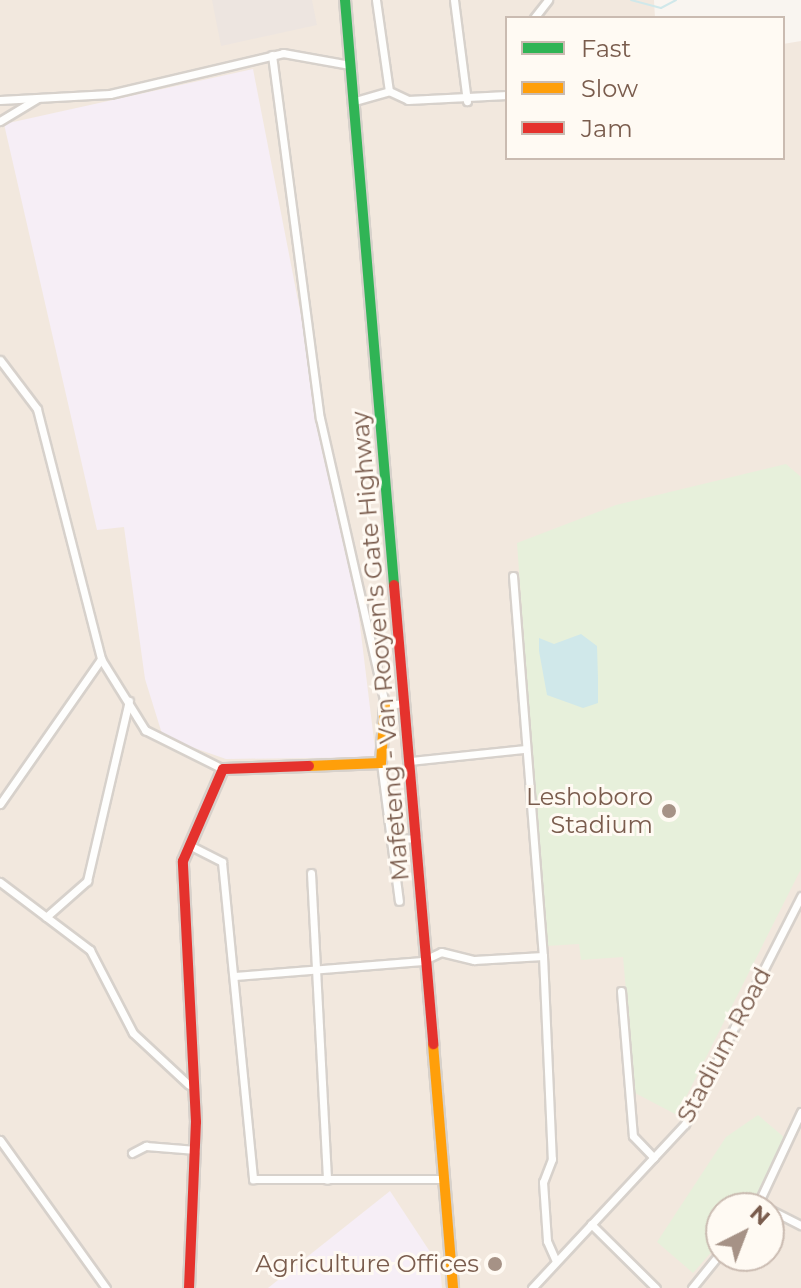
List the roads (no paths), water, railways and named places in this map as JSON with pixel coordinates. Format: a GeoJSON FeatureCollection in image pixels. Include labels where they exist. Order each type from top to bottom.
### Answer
{"type":"FeatureCollection","features":[{"type":"Feature","properties":{"kind":"main road","name":"Mafeteng - Van Rooyen's Gate Highway"},"geometry":{"type":"LineString","coordinates":[[345,0],[417,838],[422,961],[453,1288]]}},
{"type":"Feature","properties":{"kind":"main road"},"geometry":{"type":"LineString","coordinates":[[189,1288],[196,1150],[189,1085],[183,861],[223,769],[381,763],[385,705]]}},
{"type":"Feature","properties":{"kind":"street"},"geometry":{"type":"LineString","coordinates":[[376,0],[389,91]]}},
{"type":"Feature","properties":{"kind":"street"},"geometry":{"type":"LineString","coordinates":[[454,0],[467,101]]}},
{"type":"Feature","properties":{"kind":"street"},"geometry":{"type":"LineString","coordinates":[[536,16],[548,0]]}},
{"type":"Feature","properties":{"kind":"street"},"geometry":{"type":"LineString","coordinates":[[0,100],[110,94],[272,55],[350,65]]}},
{"type":"Feature","properties":{"kind":"street"},"geometry":{"type":"LineString","coordinates":[[272,55],[310,364],[385,705],[406,703]]}},
{"type":"Feature","properties":{"kind":"street"},"geometry":{"type":"LineString","coordinates":[[355,101],[389,91],[408,100],[467,101],[505,95]]}},
{"type":"Feature","properties":{"kind":"street"},"geometry":{"type":"LineString","coordinates":[[0,121],[38,98]]}},
{"type":"Feature","properties":{"kind":"street"},"geometry":{"type":"LineString","coordinates":[[0,360],[37,409],[101,659],[149,733],[223,769]]}},
{"type":"Feature","properties":{"kind":"street"},"geometry":{"type":"LineString","coordinates":[[513,576],[524,749],[543,956],[552,1159],[543,1182],[547,1241],[556,1261]]}},
{"type":"Feature","properties":{"kind":"street"},"geometry":{"type":"LineString","coordinates":[[0,804],[101,659]]}},
{"type":"Feature","properties":{"kind":"street"},"geometry":{"type":"LineString","coordinates":[[46,917],[87,881],[129,701]]}},
{"type":"Feature","properties":{"kind":"street"},"geometry":{"type":"LineString","coordinates":[[410,761],[524,749]]}},
{"type":"Feature","properties":{"kind":"street"},"geometry":{"type":"LineString","coordinates":[[381,763],[399,901]]}},
{"type":"Feature","properties":{"kind":"street"},"geometry":{"type":"LineString","coordinates":[[393,839],[417,838]]}},
{"type":"Feature","properties":{"kind":"street"},"geometry":{"type":"LineString","coordinates":[[191,846],[222,862],[235,976],[247,1169],[263,1184],[444,1179]]}},
{"type":"Feature","properties":{"kind":"street"},"geometry":{"type":"LineString","coordinates":[[311,873],[327,1180]]}},
{"type":"Feature","properties":{"kind":"street"},"geometry":{"type":"LineString","coordinates":[[0,882],[90,950],[133,1033],[189,1085]]}},
{"type":"Feature","properties":{"kind":"street","name":"Stadium Road"},"geometry":{"type":"LineString","coordinates":[[532,1288],[654,1158],[692,1112],[801,896]]}},
{"type":"Feature","properties":{"kind":"street"},"geometry":{"type":"LineString","coordinates":[[235,976],[422,961],[441,952],[474,960],[543,956]]}},
{"type":"Feature","properties":{"kind":"street"},"geometry":{"type":"LineString","coordinates":[[621,991],[633,1136],[654,1158]]}},
{"type":"Feature","properties":{"kind":"street"},"geometry":{"type":"LineString","coordinates":[[769,1192],[801,1112]]}},
{"type":"Feature","properties":{"kind":"street"},"geometry":{"type":"LineString","coordinates":[[0,1140],[106,1288]]}},
{"type":"Feature","properties":{"kind":"street"},"geometry":{"type":"LineString","coordinates":[[132,1153],[146,1146],[196,1150]]}},
{"type":"Feature","properties":{"kind":"street"},"geometry":{"type":"LineString","coordinates":[[591,1224],[656,1288]]}},
{"type":"Feature","properties":{"kind":"street"},"geometry":{"type":"LineString","coordinates":[[692,1288],[705,1272]]}},
{"type":"Feature","properties":{"kind":"water"},"geometry":{"type":"Polygon","coordinates":[[[581,634],[597,646],[598,678],[598,703],[583,708],[547,695],[539,651],[539,638],[554,644],[581,634]]]}},
{"type":"Feature","properties":{"kind":"waterway"},"geometry":{"type":"LineString","coordinates":[[631,0],[661,8],[676,0]]}},
{"type":"Feature","properties":{"kind":"place","name":"Leshoboro Stadium"},"geometry":{"type":"Point","coordinates":[669,811]}},
{"type":"Feature","properties":{"kind":"place","name":"Agriculture Offices"},"geometry":{"type":"Point","coordinates":[495,1264]}}]}
